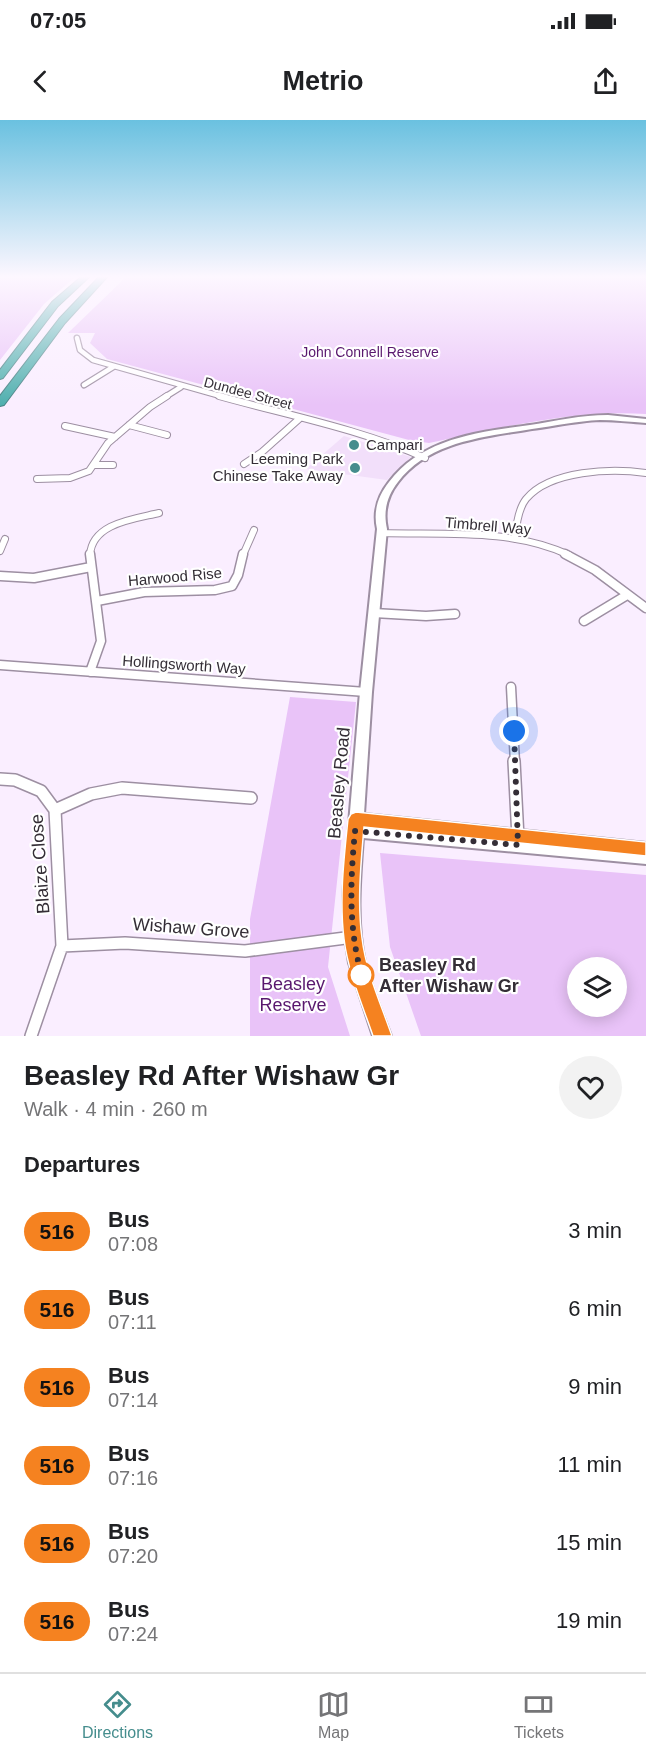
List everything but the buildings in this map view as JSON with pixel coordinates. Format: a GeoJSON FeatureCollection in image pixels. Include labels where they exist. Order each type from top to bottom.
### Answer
{"type":"FeatureCollection","features":[{"type":"Feature","properties":{"kind":"highway"},"geometry":{"type":"LineString","coordinates":[[0,376],[43,320]]}},
{"type":"Feature","properties":{"kind":"highway"},"geometry":{"type":"LineString","coordinates":[[0,403],[63,320]]}},
{"type":"Feature","properties":{"kind":"main road","name":"Beasley Road"},"geometry":{"type":"LineString","coordinates":[[382,1036],[357,963],[352,937],[351,875],[381,531],[391,495],[399,481],[423,457],[450,447],[479,439],[572,423],[600,420],[646,422]]}},
{"type":"Feature","properties":{"kind":"main road"},"geometry":{"type":"LineString","coordinates":[[356,825],[646,849]]}},
{"type":"Feature","properties":{"kind":"main road"},"geometry":{"type":"LineString","coordinates":[[518,840],[646,857]]}},
{"type":"Feature","properties":{"kind":"street","name":"Dundee Street"},"geometry":{"type":"LineString","coordinates":[[77,338],[77,344],[83,355],[113,367],[392,445],[423,457]]}},
{"type":"Feature","properties":{"kind":"street"},"geometry":{"type":"LineString","coordinates":[[84,385],[113,367]]}},
{"type":"Feature","properties":{"kind":"street"},"geometry":{"type":"LineString","coordinates":[[37,479],[81,476],[94,465],[101,451],[115,437],[181,387]]}},
{"type":"Feature","properties":{"kind":"street"},"geometry":{"type":"LineString","coordinates":[[244,464],[262,452],[299,419]]}},
{"type":"Feature","properties":{"kind":"street"},"geometry":{"type":"LineString","coordinates":[[129,425],[167,435]]}},
{"type":"Feature","properties":{"kind":"street"},"geometry":{"type":"LineString","coordinates":[[64,426],[115,437]]}},
{"type":"Feature","properties":{"kind":"street"},"geometry":{"type":"LineString","coordinates":[[94,465],[113,465]]}},
{"type":"Feature","properties":{"kind":"street"},"geometry":{"type":"LineString","coordinates":[[515,539],[525,500],[544,485],[599,471],[622,470],[646,473]]}},
{"type":"Feature","properties":{"kind":"street"},"geometry":{"type":"LineString","coordinates":[[90,672],[101,642],[89,552],[92,544],[97,537],[115,525],[159,513]]}},
{"type":"Feature","properties":{"kind":"street","name":"Harwood Rise"},"geometry":{"type":"LineString","coordinates":[[97,601],[144,592],[215,590],[232,585],[238,575],[243,553],[254,530]]}},
{"type":"Feature","properties":{"kind":"street","name":"Timbrell Way"},"geometry":{"type":"LineString","coordinates":[[381,531],[515,539],[545,546],[573,557],[646,608]]}},
{"type":"Feature","properties":{"kind":"street"},"geometry":{"type":"LineString","coordinates":[[0,551],[5,538]]}},
{"type":"Feature","properties":{"kind":"street"},"geometry":{"type":"LineString","coordinates":[[0,576],[8,578],[32,576],[91,567]]}},
{"type":"Feature","properties":{"kind":"street"},"geometry":{"type":"LineString","coordinates":[[584,621],[627,595]]}},
{"type":"Feature","properties":{"kind":"street"},"geometry":{"type":"LineString","coordinates":[[374,613],[426,616],[455,614]]}},
{"type":"Feature","properties":{"kind":"street","name":"Hollingsworth Way"},"geometry":{"type":"LineString","coordinates":[[0,665],[366,692]]}},
{"type":"Feature","properties":{"kind":"street"},"geometry":{"type":"LineString","coordinates":[[511,687],[518,840]]}},
{"type":"Feature","properties":{"kind":"street","name":"Blaize Close"},"geometry":{"type":"LineString","coordinates":[[0,779],[15,780],[41,791],[55,810],[62,946]]}},
{"type":"Feature","properties":{"kind":"street"},"geometry":{"type":"LineString","coordinates":[[55,810],[92,794],[122,788],[251,798]]}},
{"type":"Feature","properties":{"kind":"street","name":"Wishaw Grove"},"geometry":{"type":"LineString","coordinates":[[62,946],[108,941],[257,951],[352,937]]}},
{"type":"Feature","properties":{"kind":"street"},"geometry":{"type":"LineString","coordinates":[[31,1036],[62,946]]}},
{"type":"Feature","properties":{"kind":"shaded area"},"geometry":{"type":"Polygon","coordinates":[[[344,436],[411,457],[387,480],[306,469],[344,436]]]}},
{"type":"Feature","properties":{"kind":"green space"},"geometry":{"type":"Polygon","coordinates":[[[0,320],[32,320],[0,360],[0,320]]]}},
{"type":"Feature","properties":{"kind":"green space","name":"John Connell Reserve"},"geometry":{"type":"Polygon","coordinates":[[[82,320],[646,320],[646,414],[619,413],[564,417],[429,443],[409,440],[107,359],[90,343],[95,333],[68,333],[82,320]]]}},
{"type":"Feature","properties":{"kind":"green space","name":"Beasley Reserve"},"geometry":{"type":"Polygon","coordinates":[[[290,697],[356,702],[328,967],[350,1036],[250,1036],[250,919],[290,697]]]}},
{"type":"Feature","properties":{"kind":"green space"},"geometry":{"type":"Polygon","coordinates":[[[380,853],[646,875],[646,1036],[421,1036],[390,947],[380,853]]]}},
{"type":"Feature","properties":{"kind":"bus line","name":"516"},"geometry":{"type":"LineString","coordinates":[[382,1036],[357,963],[352,937],[351,875],[356,819],[646,849]]}},
{"type":"Feature","properties":{"kind":"place","name":"Campari"},"geometry":{"type":"Point","coordinates":[354,445]}},
{"type":"Feature","properties":{"kind":"place","name":"Leeming Park Chinese Take Away"},"geometry":{"type":"Point","coordinates":[355,468]}},
{"type":"Feature","properties":{"kind":"place","name":"Beasley Rd After Wishaw Gr"},"geometry":{"type":"Point","coordinates":[361,975]}},
{"type":"Feature","properties":{"kind":"route"},"geometry":{"type":"LineString","coordinates":[[361,975],[364,983],[352,937],[351,875],[355,831],[518,845],[514,731]]}}]}
